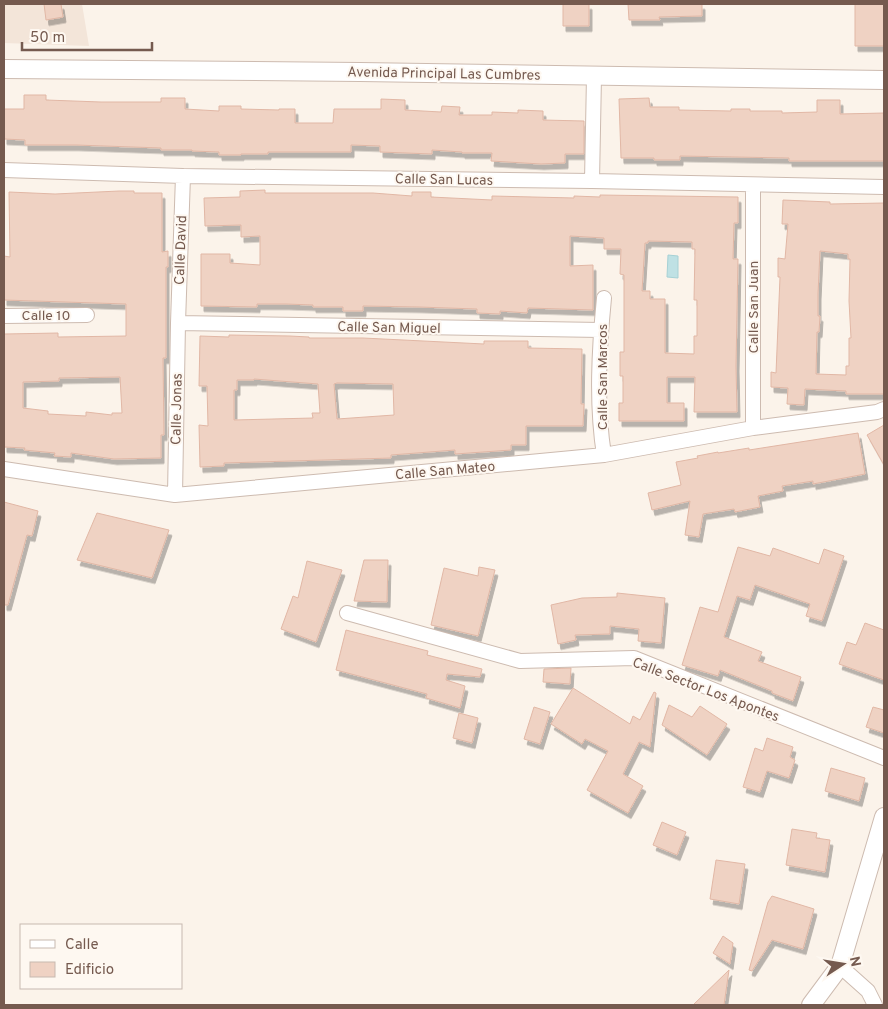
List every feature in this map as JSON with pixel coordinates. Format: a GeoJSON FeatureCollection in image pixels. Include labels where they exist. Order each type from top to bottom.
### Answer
{"type":"FeatureCollection","features":[{"type":"Feature","properties":{"kind":"street","name":"Avenida Principal Las Cumbres"},"geometry":{"type":"LineString","coordinates":[[4,69],[884,80]]}},
{"type":"Feature","properties":{"kind":"street"},"geometry":{"type":"LineString","coordinates":[[592,181],[594,76]]}},
{"type":"Feature","properties":{"kind":"street","name":"Calle San Lucas"},"geometry":{"type":"LineString","coordinates":[[4,170],[183,176],[884,187]]}},
{"type":"Feature","properties":{"kind":"street","name":"Calle David"},"geometry":{"type":"LineString","coordinates":[[178,323],[183,176]]}},
{"type":"Feature","properties":{"kind":"street","name":"Calle San Juan"},"geometry":{"type":"LineString","coordinates":[[753,185],[753,428]]}},
{"type":"Feature","properties":{"kind":"street","name":"Calle San Marcos"},"geometry":{"type":"LineString","coordinates":[[604,298],[601,330],[600,428],[604,456]]}},
{"type":"Feature","properties":{"kind":"street","name":"Calle 10"},"geometry":{"type":"LineString","coordinates":[[4,316],[87,315]]}},
{"type":"Feature","properties":{"kind":"street","name":"Calle San Miguel"},"geometry":{"type":"LineString","coordinates":[[178,323],[601,330]]}},
{"type":"Feature","properties":{"kind":"street","name":"Calle Jonas"},"geometry":{"type":"LineString","coordinates":[[175,495],[178,323]]}},
{"type":"Feature","properties":{"kind":"street","name":"Calle San Mateo"},"geometry":{"type":"LineString","coordinates":[[4,470],[175,495],[604,456],[753,428],[877,412],[884,409]]}},
{"type":"Feature","properties":{"kind":"street","name":"Calle Sector Los Apontes"},"geometry":{"type":"LineString","coordinates":[[347,613],[520,661],[634,658],[884,758]]}},
{"type":"Feature","properties":{"kind":"street"},"geometry":{"type":"LineString","coordinates":[[812,1005],[840,966],[884,817]]}},
{"type":"Feature","properties":{"kind":"street"},"geometry":{"type":"LineString","coordinates":[[840,966],[868,990],[875,1005]]}},
{"type":"Feature","properties":{"kind":"shaded area"},"geometry":{"type":"Polygon","coordinates":[[[4,4],[82,4],[89,46],[4,43],[4,4]]]}},
{"type":"Feature","properties":{"kind":"water"},"geometry":{"type":"Polygon","coordinates":[[[668,255],[678,256],[678,278],[667,277],[668,255]]]}},
{"type":"Feature","properties":{"kind":"building"},"geometry":{"type":"Polygon","coordinates":[[[44,4],[61,4],[63,17],[46,20],[44,4]]]}},
{"type":"Feature","properties":{"kind":"building"},"geometry":{"type":"Polygon","coordinates":[[[563,4],[589,4],[589,26],[563,26],[563,4]]]}},
{"type":"Feature","properties":{"kind":"building"},"geometry":{"type":"Polygon","coordinates":[[[628,4],[702,4],[702,16],[659,17],[660,20],[629,20],[628,4]]]}},
{"type":"Feature","properties":{"kind":"building"},"geometry":{"type":"Polygon","coordinates":[[[855,4],[884,4],[884,46],[855,46],[855,4]]]}},
{"type":"Feature","properties":{"kind":"building"},"geometry":{"type":"Polygon","coordinates":[[[24,95],[46,95],[46,100],[101,102],[161,102],[161,98],[185,98],[185,109],[219,111],[219,106],[241,106],[241,109],[295,109],[295,123],[333,123],[334,109],[381,109],[381,99],[405,100],[405,110],[441,112],[442,106],[460,107],[459,115],[492,115],[492,112],[518,113],[518,110],[543,111],[543,120],[584,121],[584,154],[565,154],[565,163],[541,164],[491,161],[492,153],[432,150],[432,154],[380,152],[380,146],[351,145],[351,152],[268,152],[268,154],[219,155],[219,152],[161,150],[161,148],[25,145],[25,140],[4,139],[4,109],[24,109],[24,95]]]}},
{"type":"Feature","properties":{"kind":"building"},"geometry":{"type":"Polygon","coordinates":[[[649,98],[650,107],[679,107],[679,110],[731,111],[731,109],[750,109],[750,111],[782,111],[782,113],[817,112],[817,100],[840,100],[840,114],[884,113],[884,161],[789,161],[789,158],[680,156],[680,160],[621,158],[619,99],[649,98]]]}},
{"type":"Feature","properties":{"kind":"building"},"geometry":{"type":"Polygon","coordinates":[[[265,190],[265,193],[373,193],[412,196],[412,192],[431,192],[431,197],[492,200],[492,196],[574,198],[574,196],[600,197],[600,195],[738,197],[738,223],[734,223],[733,259],[738,259],[737,412],[694,412],[695,377],[667,377],[667,403],[684,403],[684,421],[619,421],[619,403],[623,403],[623,376],[620,376],[620,352],[624,352],[624,275],[620,274],[621,249],[604,249],[604,238],[570,236],[570,266],[593,265],[593,310],[528,308],[527,313],[500,311],[500,314],[477,313],[477,309],[419,307],[363,306],[363,311],[343,311],[343,307],[313,307],[313,305],[286,304],[257,304],[257,307],[201,306],[201,254],[230,254],[230,263],[260,265],[260,236],[241,237],[241,225],[205,226],[204,198],[240,197],[240,191],[265,190]],[[648,241],[648,243],[645,243],[642,291],[650,291],[650,299],[665,299],[665,353],[694,354],[694,336],[697,336],[697,300],[694,300],[695,249],[692,249],[692,242],[648,241]]]}},
{"type":"Feature","properties":{"kind":"building"},"geometry":{"type":"Polygon","coordinates":[[[119,191],[162,193],[162,252],[168,251],[168,267],[166,267],[166,358],[163,358],[164,435],[161,435],[161,458],[114,459],[71,453],[71,457],[54,456],[55,453],[4,447],[4,334],[58,333],[58,337],[126,336],[126,304],[4,300],[4,256],[10,257],[9,192],[55,194],[119,191]],[[120,377],[59,378],[59,381],[23,382],[23,408],[48,411],[48,414],[86,416],[86,412],[112,415],[112,413],[122,413],[120,377]]]}},
{"type":"Feature","properties":{"kind":"building"},"geometry":{"type":"Polygon","coordinates":[[[783,200],[830,202],[830,204],[884,203],[884,394],[846,394],[846,391],[805,389],[804,405],[787,404],[788,388],[771,387],[771,372],[776,373],[780,277],[778,277],[778,258],[785,259],[788,224],[782,224],[783,200]],[[820,251],[818,316],[820,316],[819,332],[817,332],[816,374],[846,375],[846,366],[849,366],[849,338],[851,338],[849,301],[850,259],[848,259],[848,254],[820,251]]]}},
{"type":"Feature","properties":{"kind":"building"},"geometry":{"type":"Polygon","coordinates":[[[229,335],[363,338],[484,344],[484,341],[528,341],[528,348],[582,349],[581,404],[584,404],[583,426],[526,426],[526,445],[511,445],[511,450],[455,454],[455,450],[391,455],[391,458],[224,463],[224,466],[200,467],[199,425],[208,426],[207,386],[199,386],[200,336],[229,337],[229,335]],[[254,379],[237,380],[237,390],[234,390],[234,420],[313,418],[312,413],[320,413],[318,384],[254,379]],[[334,384],[337,419],[394,415],[393,384],[334,384]]]}},
{"type":"Feature","properties":{"kind":"building"},"geometry":{"type":"Polygon","coordinates":[[[884,425],[884,465],[867,435],[884,425]]]}},
{"type":"Feature","properties":{"kind":"building"},"geometry":{"type":"Polygon","coordinates":[[[858,433],[865,474],[813,484],[813,481],[782,486],[783,491],[758,496],[760,507],[735,512],[734,509],[703,514],[699,537],[685,535],[690,501],[652,510],[648,493],[681,485],[676,462],[718,452],[749,448],[749,450],[858,433]]]}},
{"type":"Feature","properties":{"kind":"building"},"geometry":{"type":"Polygon","coordinates":[[[4,502],[38,511],[32,536],[27,535],[8,605],[4,605],[4,502]]]}},
{"type":"Feature","properties":{"kind":"building"},"geometry":{"type":"Polygon","coordinates":[[[97,513],[169,530],[152,578],[77,560],[97,513]]]}},
{"type":"Feature","properties":{"kind":"building"},"geometry":{"type":"Polygon","coordinates":[[[738,547],[770,556],[773,548],[819,564],[824,549],[844,556],[822,621],[806,616],[810,604],[755,585],[750,600],[737,596],[724,637],[762,652],[758,661],[801,677],[793,701],[720,670],[718,676],[682,665],[700,607],[718,612],[738,547]]]}},
{"type":"Feature","properties":{"kind":"building"},"geometry":{"type":"Polygon","coordinates":[[[364,560],[388,560],[387,602],[354,601],[364,560]]]}},
{"type":"Feature","properties":{"kind":"building"},"geometry":{"type":"Polygon","coordinates":[[[307,561],[342,570],[316,642],[281,629],[293,596],[298,598],[307,561]]]}},
{"type":"Feature","properties":{"kind":"building"},"geometry":{"type":"Polygon","coordinates":[[[479,567],[495,570],[478,636],[431,625],[444,568],[478,576],[479,567]]]}},
{"type":"Feature","properties":{"kind":"building"},"geometry":{"type":"Polygon","coordinates":[[[617,593],[665,598],[661,643],[638,641],[639,629],[610,626],[610,634],[575,635],[576,640],[558,644],[551,605],[582,598],[617,597],[617,593]]]}},
{"type":"Feature","properties":{"kind":"building"},"geometry":{"type":"Polygon","coordinates":[[[865,623],[884,630],[884,680],[839,664],[847,642],[856,645],[865,623]]]}},
{"type":"Feature","properties":{"kind":"building"},"geometry":{"type":"Polygon","coordinates":[[[346,630],[428,651],[427,655],[482,669],[480,677],[447,674],[446,680],[465,686],[460,708],[426,698],[427,694],[336,670],[346,630]]]}},
{"type":"Feature","properties":{"kind":"building"},"geometry":{"type":"Polygon","coordinates":[[[571,668],[570,684],[543,682],[544,669],[571,668]]]}},
{"type":"Feature","properties":{"kind":"building"},"geometry":{"type":"Polygon","coordinates":[[[573,688],[630,724],[633,716],[640,720],[654,692],[656,693],[650,747],[639,742],[623,774],[643,786],[628,813],[587,790],[608,751],[585,739],[582,744],[551,724],[573,688]]]}},
{"type":"Feature","properties":{"kind":"building"},"geometry":{"type":"Polygon","coordinates":[[[669,705],[692,717],[700,706],[727,724],[707,755],[662,725],[669,705]]]}},
{"type":"Feature","properties":{"kind":"building"},"geometry":{"type":"Polygon","coordinates":[[[534,707],[550,712],[540,744],[524,739],[534,707]]]}},
{"type":"Feature","properties":{"kind":"building"},"geometry":{"type":"Polygon","coordinates":[[[873,707],[884,710],[884,733],[866,727],[873,707]]]}},
{"type":"Feature","properties":{"kind":"building"},"geometry":{"type":"Polygon","coordinates":[[[459,713],[478,718],[472,743],[453,738],[459,713]]]}},
{"type":"Feature","properties":{"kind":"building"},"geometry":{"type":"Polygon","coordinates":[[[767,738],[793,747],[790,757],[795,760],[789,778],[767,771],[760,792],[743,787],[755,748],[763,751],[767,738]]]}},
{"type":"Feature","properties":{"kind":"building"},"geometry":{"type":"Polygon","coordinates":[[[831,768],[865,778],[859,801],[825,791],[831,768]]]}},
{"type":"Feature","properties":{"kind":"building"},"geometry":{"type":"Polygon","coordinates":[[[662,822],[686,832],[677,855],[653,845],[662,822]]]}},
{"type":"Feature","properties":{"kind":"building"},"geometry":{"type":"Polygon","coordinates":[[[792,829],[817,833],[816,838],[830,840],[825,872],[786,865],[792,829]]]}},
{"type":"Feature","properties":{"kind":"building"},"geometry":{"type":"Polygon","coordinates":[[[716,860],[745,864],[739,904],[710,899],[716,860]]]}},
{"type":"Feature","properties":{"kind":"building"},"geometry":{"type":"Polygon","coordinates":[[[772,896],[814,909],[803,949],[772,940],[752,971],[749,970],[768,902],[772,896]]]}},
{"type":"Feature","properties":{"kind":"building"},"geometry":{"type":"Polygon","coordinates":[[[723,936],[733,943],[730,964],[713,953],[723,936]]]}},
{"type":"Feature","properties":{"kind":"building"},"geometry":{"type":"Polygon","coordinates":[[[729,970],[724,1005],[693,1005],[729,970]]]}}]}
